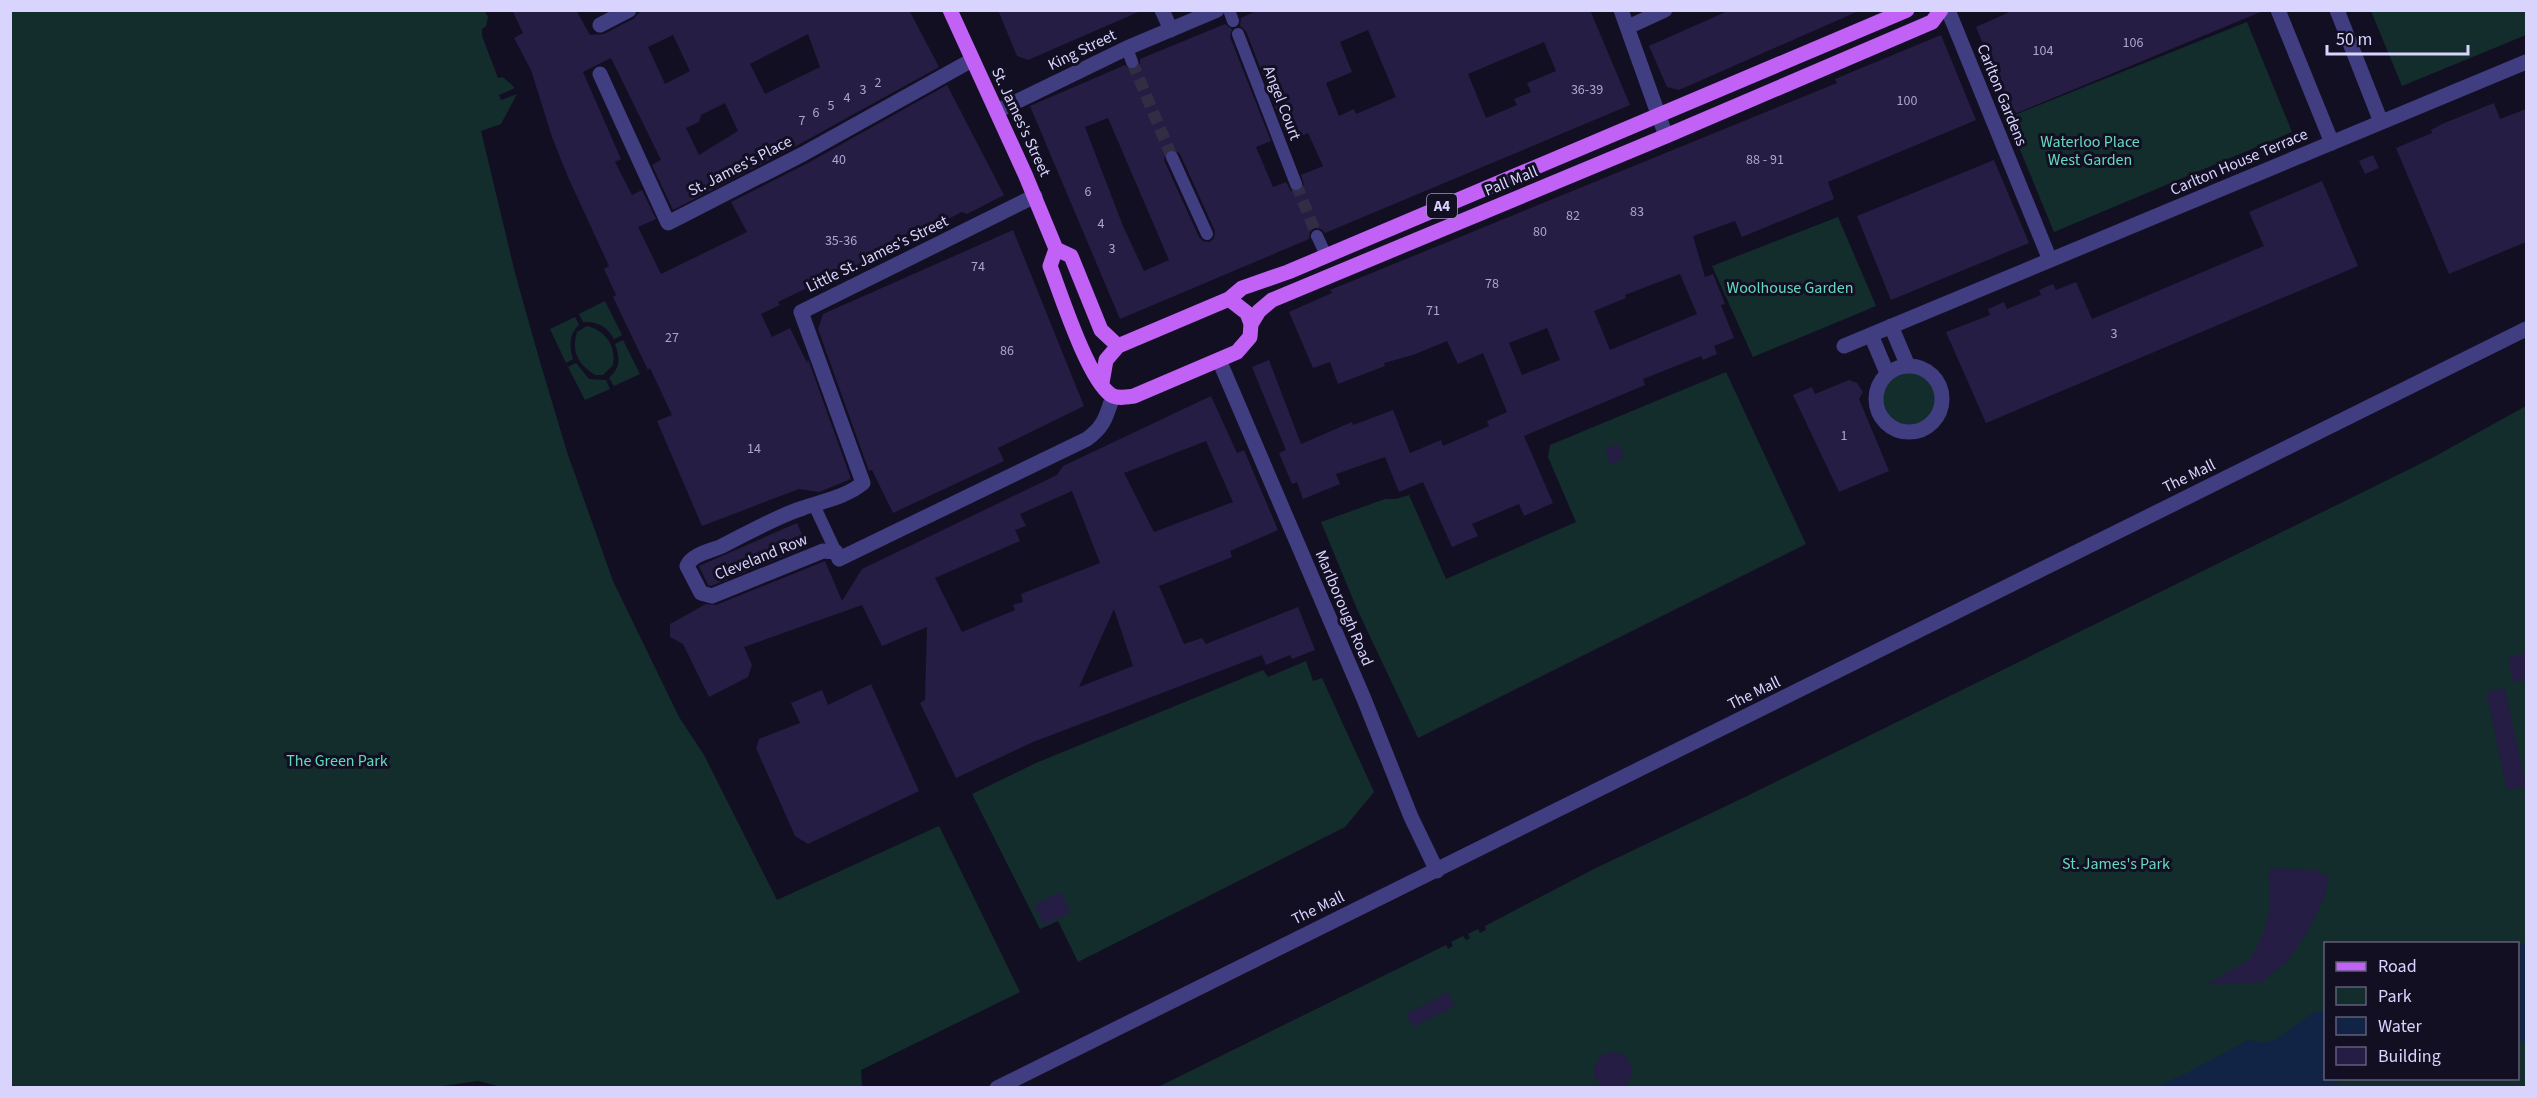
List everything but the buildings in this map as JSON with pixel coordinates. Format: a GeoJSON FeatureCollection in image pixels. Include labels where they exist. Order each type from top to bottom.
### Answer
{"type":"FeatureCollection","features":[{"type":"Feature","properties":{"kind":"main road","name":"St. James's Street"},"geometry":{"type":"LineString","coordinates":[[950,10],[1035,196],[1056,249],[1050,266],[1092,373],[1113,396]]}},
{"type":"Feature","properties":{"kind":"main road","name":"Pall Mall"},"geometry":{"type":"LineString","coordinates":[[1118,346],[1229,299],[1242,288],[1288,272],[1907,10]]}},
{"type":"Feature","properties":{"kind":"main road","name":"Pall Mall"},"geometry":{"type":"LineString","coordinates":[[1113,396],[1122,398],[1134,396],[1237,352],[1250,337],[1251,324],[1259,311],[1272,300],[1666,136],[1932,22],[1941,10]]}},
{"type":"Feature","properties":{"kind":"main road","name":"St. James's Street"},"geometry":{"type":"LineString","coordinates":[[1056,249],[1071,256],[1101,330],[1118,346]]}},
{"type":"Feature","properties":{"kind":"main road"},"geometry":{"type":"LineString","coordinates":[[1229,299],[1247,313],[1251,324]]}},
{"type":"Feature","properties":{"kind":"main road"},"geometry":{"type":"LineString","coordinates":[[1102,383],[1106,360],[1118,346]]}},
{"type":"Feature","properties":{"kind":"street"},"geometry":{"type":"LineString","coordinates":[[600,25],[629,10]]}},
{"type":"Feature","properties":{"kind":"street"},"geometry":{"type":"LineString","coordinates":[[1162,10],[1171,30]]}},
{"type":"Feature","properties":{"kind":"street","name":"King Street"},"geometry":{"type":"LineString","coordinates":[[997,111],[1130,55],[1171,30],[1217,10]]}},
{"type":"Feature","properties":{"kind":"street"},"geometry":{"type":"LineString","coordinates":[[1621,10],[1666,136]]}},
{"type":"Feature","properties":{"kind":"street"},"geometry":{"type":"LineString","coordinates":[[1628,27],[1665,10]]}},
{"type":"Feature","properties":{"kind":"street","name":"Carlton Gardens"},"geometry":{"type":"LineString","coordinates":[[1948,10],[2050,260]]}},
{"type":"Feature","properties":{"kind":"street"},"geometry":{"type":"LineString","coordinates":[[2278,10],[2332,143]]}},
{"type":"Feature","properties":{"kind":"street"},"geometry":{"type":"LineString","coordinates":[[2337,10],[2381,123]]}},
{"type":"Feature","properties":{"kind":"street","name":"Angel Court"},"geometry":{"type":"LineString","coordinates":[[1238,34],[1296,184]]}},
{"type":"Feature","properties":{"kind":"street","name":"St. James's Place"},"geometry":{"type":"LineString","coordinates":[[600,74],[668,224],[803,154],[972,60]]}},
{"type":"Feature","properties":{"kind":"street","name":"Carlton House Terrace"},"geometry":{"type":"LineString","coordinates":[[1891,326],[2526,62]]}},
{"type":"Feature","properties":{"kind":"street"},"geometry":{"type":"LineString","coordinates":[[1173,157],[1207,234]]}},
{"type":"Feature","properties":{"kind":"street","name":"Little St. James's Street"},"geometry":{"type":"LineString","coordinates":[[863,483],[801,312],[1035,196]]}},
{"type":"Feature","properties":{"kind":"street"},"geometry":{"type":"LineString","coordinates":[[1317,236],[1326,255]]}},
{"type":"Feature","properties":{"kind":"street"},"geometry":{"type":"LineString","coordinates":[[1844,346],[1891,326],[1908,366]]}},
{"type":"Feature","properties":{"kind":"street","name":"The Mall"},"geometry":{"type":"LineString","coordinates":[[997,1088],[2526,329]]}},
{"type":"Feature","properties":{"kind":"street"},"geometry":{"type":"LineString","coordinates":[[1871,335],[1887,373]]}},
{"type":"Feature","properties":{"kind":"street","name":"Marlborough Road"},"geometry":{"type":"LineString","coordinates":[[1218,360],[1364,699],[1411,817],[1437,870]]}},
{"type":"Feature","properties":{"kind":"street"},"geometry":{"type":"LineString","coordinates":[[1908,366],[1929,372],[1941,390],[1940,412],[1934,421],[1916,432],[1894,429],[1878,414],[1876,392],[1887,373],[1908,366]]}},
{"type":"Feature","properties":{"kind":"street","name":"Cleveland Row"},"geometry":{"type":"LineString","coordinates":[[863,483],[856,488],[745,533],[694,558],[688,562],[687,570],[701,593],[712,596],[823,551],[836,552],[839,559],[1087,439],[1100,429],[1113,396]]}},
{"type":"Feature","properties":{"kind":"street"},"geometry":{"type":"LineString","coordinates":[[814,505],[836,552]]}},
{"type":"Feature","properties":{"kind":"green space","name":"The Green Park"},"geometry":{"type":"Polygon","coordinates":[[[10,11],[485,11],[488,17],[486,26],[482,29],[482,36],[498,78],[503,77],[515,88],[499,95],[501,100],[517,94],[501,124],[481,131],[515,273],[567,452],[613,581],[679,717],[704,755],[777,900],[939,826],[1020,992],[861,1070],[862,1087],[506,1088],[478,1081],[429,1088],[11,1087],[10,11]]]}},
{"type":"Feature","properties":{"kind":"green space"},"geometry":{"type":"Polygon","coordinates":[[[2371,11],[2526,11],[2526,35],[2402,86],[2371,11]]]}},
{"type":"Feature","properties":{"kind":"green space","name":"Waterloo Place West Garden"},"geometry":{"type":"Polygon","coordinates":[[[2247,22],[2292,132],[2054,232],[2007,118],[2247,22]]]}},
{"type":"Feature","properties":{"kind":"green space","name":"Woolhouse Garden"},"geometry":{"type":"Polygon","coordinates":[[[1838,217],[1876,306],[1753,357],[1712,266],[1838,217]]]}},
{"type":"Feature","properties":{"kind":"green space"},"geometry":{"type":"Polygon","coordinates":[[[605,301],[622,335],[614,339],[601,325],[583,322],[579,314],[605,301]]]}},
{"type":"Feature","properties":{"kind":"green space"},"geometry":{"type":"Polygon","coordinates":[[[575,317],[579,325],[573,332],[571,340],[573,359],[566,363],[550,329],[575,317]]]}},
{"type":"Feature","properties":{"kind":"green space"},"geometry":{"type":"Polygon","coordinates":[[[587,326],[600,332],[608,340],[613,352],[613,365],[603,375],[595,375],[589,371],[577,357],[575,339],[577,332],[587,326]]]}},
{"type":"Feature","properties":{"kind":"green space"},"geometry":{"type":"Polygon","coordinates":[[[623,340],[640,374],[614,386],[609,378],[616,370],[618,362],[615,344],[623,340]]]}},
{"type":"Feature","properties":{"kind":"green space"},"geometry":{"type":"Polygon","coordinates":[[[576,363],[589,379],[606,380],[610,389],[585,400],[568,367],[576,363]]]}},
{"type":"Feature","properties":{"kind":"green space"},"geometry":{"type":"Polygon","coordinates":[[[1726,372],[1806,544],[1418,738],[1357,609],[1321,522],[1385,499],[1396,499],[1409,495],[1446,579],[1576,522],[1548,457],[1550,445],[1726,372]]]}},
{"type":"Feature","properties":{"kind":"green space"},"geometry":{"type":"Polygon","coordinates":[[[1909,373],[1919,375],[1927,381],[1933,389],[1935,399],[1933,409],[1927,417],[1919,423],[1909,425],[1899,423],[1891,417],[1885,409],[1883,399],[1885,389],[1891,381],[1899,375],[1909,373]]]}},
{"type":"Feature","properties":{"kind":"green space","name":"St. James's Park"},"geometry":{"type":"Polygon","coordinates":[[[2526,406],[2526,1087],[1156,1088],[1446,945],[1448,949],[1453,946],[1451,942],[1463,936],[1466,940],[1470,938],[1468,934],[1478,929],[1480,933],[1486,930],[1485,926],[1596,868],[1747,796],[2432,458],[2526,406]]]}},
{"type":"Feature","properties":{"kind":"green space"},"geometry":{"type":"Polygon","coordinates":[[[1306,661],[1313,681],[1322,678],[1374,792],[1345,827],[1078,962],[1058,921],[1040,929],[972,794],[1036,763],[1263,670],[1268,677],[1306,661]]]}},
{"type":"Feature","properties":{"kind":"water"},"geometry":{"type":"Polygon","coordinates":[[[2519,943],[2526,944],[2526,1041],[2519,1041],[2519,943]]]}},
{"type":"Feature","properties":{"kind":"water"},"geometry":{"type":"Polygon","coordinates":[[[2324,1011],[2324,1080],[2346,1080],[2326,1088],[2155,1087],[2187,1073],[2248,1040],[2263,1043],[2277,1039],[2314,1012],[2324,1011]]]}},
{"type":"Feature","properties":{"kind":"tunnel"},"geometry":{"type":"LineString","coordinates":[[1132,62],[1172,157]]}},
{"type":"Feature","properties":{"kind":"tunnel"},"geometry":{"type":"LineString","coordinates":[[1296,184],[1317,236]]}}]}
